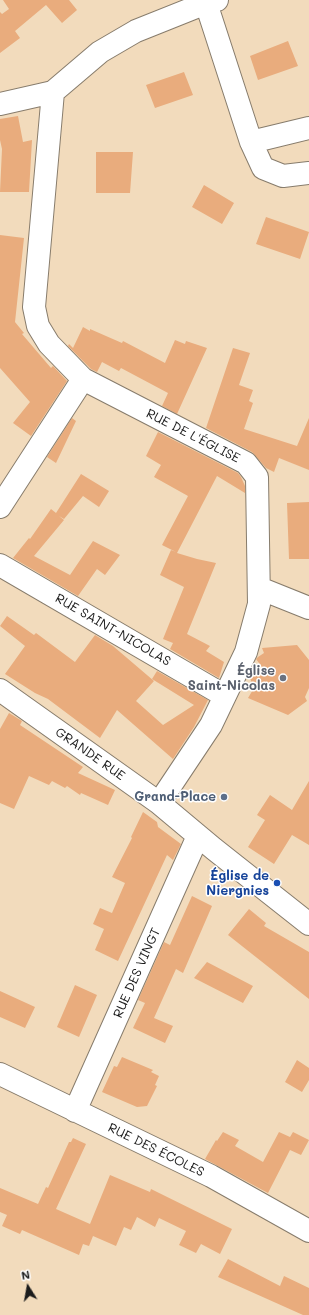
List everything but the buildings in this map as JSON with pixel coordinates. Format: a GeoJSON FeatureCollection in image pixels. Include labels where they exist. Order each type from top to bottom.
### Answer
{"type":"FeatureCollection","features":[{"type":"Feature","properties":{"kind":"street"},"geometry":{"type":"LineString","coordinates":[[0,104],[53,92],[100,52],[136,31],[212,2],[251,142],[263,168],[283,176],[309,173]]}},
{"type":"Feature","properties":{"kind":"street","name":"RUE DE L'ÉGLISE"},"geometry":{"type":"LineString","coordinates":[[53,92],[34,307],[38,326],[50,344],[83,379],[246,463],[257,477],[259,604],[246,652],[211,725],[159,803]]}},
{"type":"Feature","properties":{"kind":"street"},"geometry":{"type":"LineString","coordinates":[[251,142],[309,128]]}},
{"type":"Feature","properties":{"kind":"street"},"geometry":{"type":"LineString","coordinates":[[0,507],[83,379]]}},
{"type":"Feature","properties":{"kind":"street","name":"RUE SAINT-NICOLAS"},"geometry":{"type":"LineString","coordinates":[[0,565],[225,696]]}},
{"type":"Feature","properties":{"kind":"street"},"geometry":{"type":"LineString","coordinates":[[259,588],[309,608]]}},
{"type":"Feature","properties":{"kind":"street","name":"GRANDE RUE"},"geometry":{"type":"LineString","coordinates":[[0,690],[159,803],[309,924]]}},
{"type":"Feature","properties":{"kind":"street","name":"RUE DES VINGT"},"geometry":{"type":"LineString","coordinates":[[75,1111],[198,836]]}},
{"type":"Feature","properties":{"kind":"street","name":"RUE DES ÉCOLES"},"geometry":{"type":"LineString","coordinates":[[0,1074],[211,1176],[309,1231]]}},
{"type":"Feature","properties":{"kind":"place","name":"Église Saint-Nicolas"},"geometry":{"type":"Point","coordinates":[283,678]}},
{"type":"Feature","properties":{"kind":"place","name":"Grand-Place"},"geometry":{"type":"Point","coordinates":[224,797]}},
{"type":"Feature","properties":{"kind":"place","name":"Église de Niergnies"},"geometry":{"type":"Point","coordinates":[277,883]}}]}
